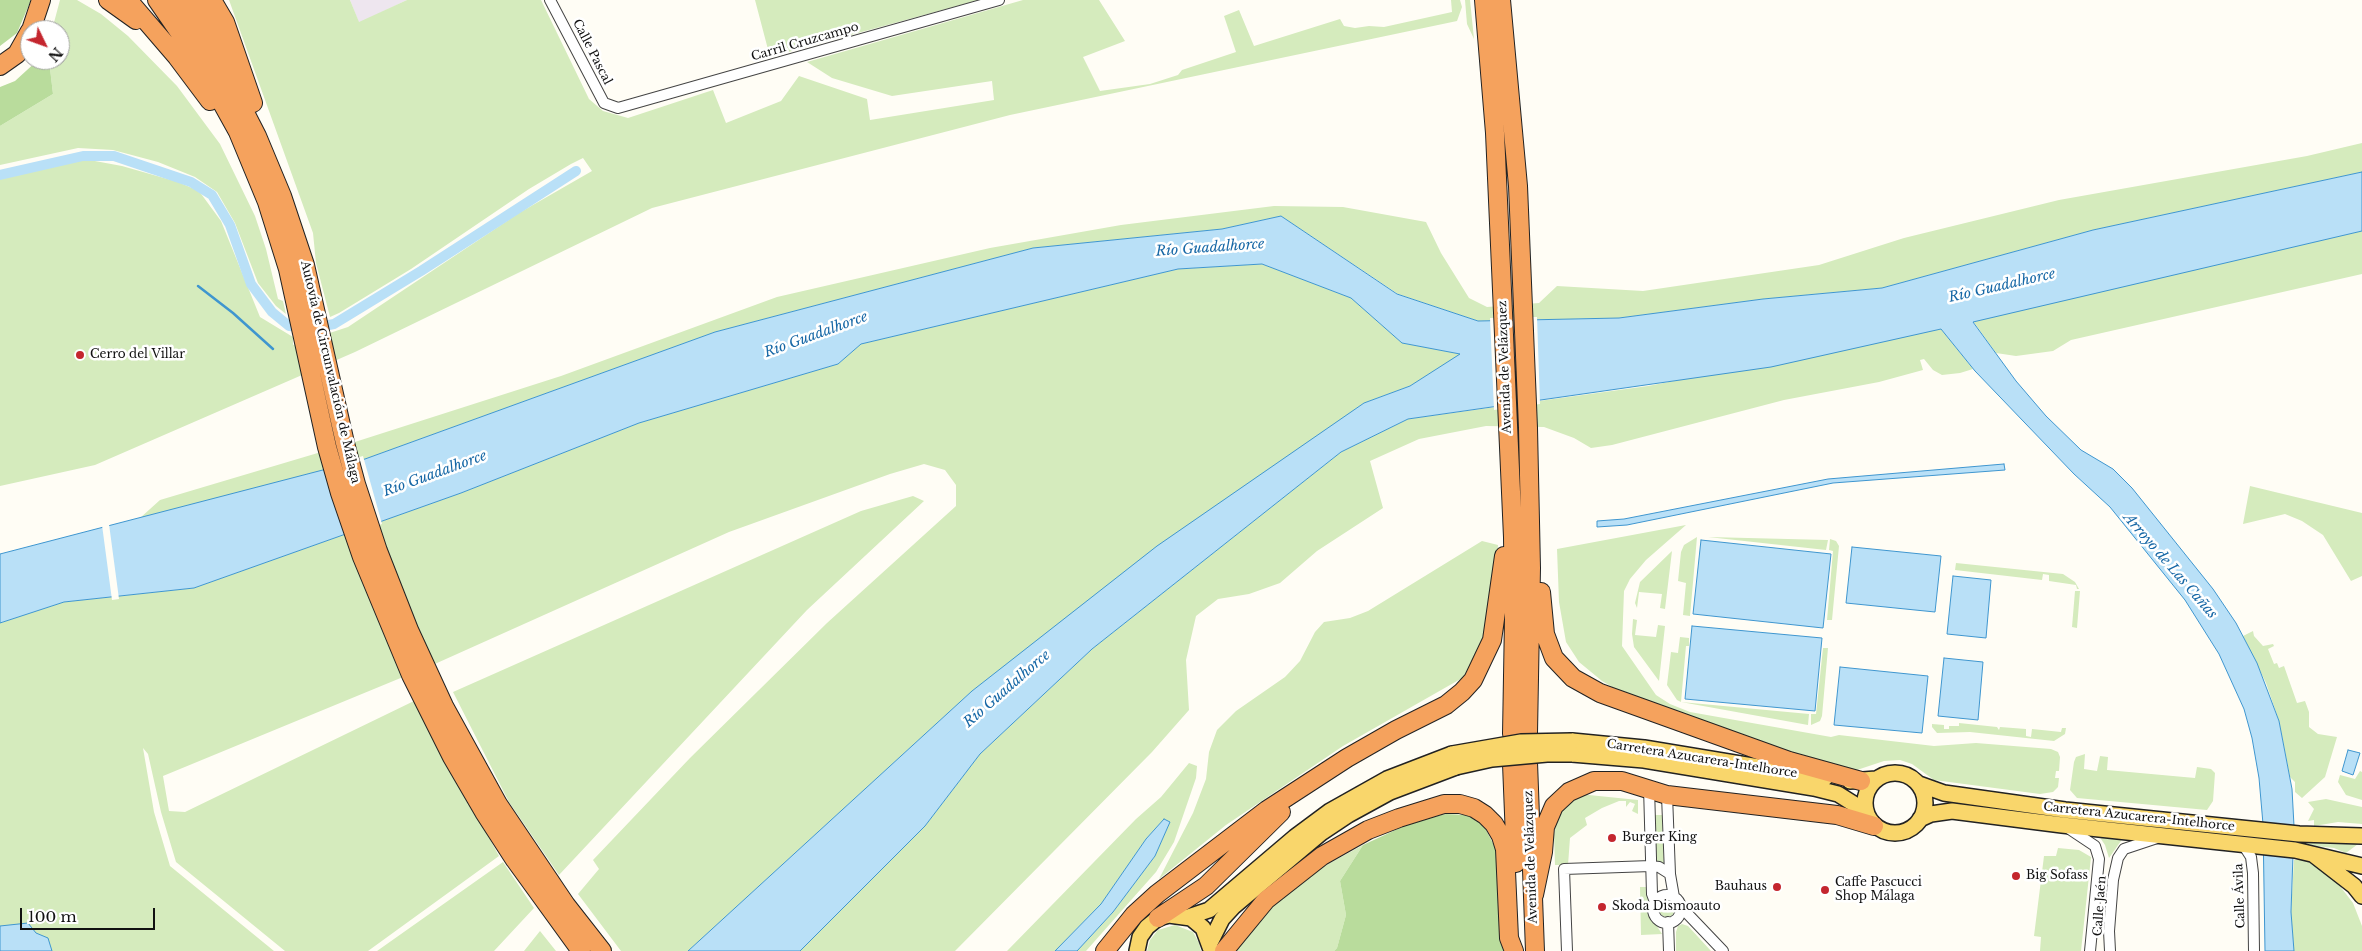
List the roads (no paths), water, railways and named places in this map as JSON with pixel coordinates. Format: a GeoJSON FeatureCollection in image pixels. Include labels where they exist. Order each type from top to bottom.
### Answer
{"type":"FeatureCollection","features":[{"type":"Feature","properties":{"kind":"highway"},"geometry":{"type":"LineString","coordinates":[[34,20],[41,0]]}},
{"type":"Feature","properties":{"kind":"highway"},"geometry":{"type":"LineString","coordinates":[[44,20],[50,0]]}},
{"type":"Feature","properties":{"kind":"highway"},"geometry":{"type":"LineString","coordinates":[[108,0],[130,16],[177,57]]}},
{"type":"Feature","properties":{"kind":"highway"},"geometry":{"type":"LineString","coordinates":[[128,0],[202,89],[232,138],[259,161],[266,132],[211,23],[196,0]]}},
{"type":"Feature","properties":{"kind":"highway","name":"Autovía de Circunvalación de Málaga"},"geometry":{"type":"LineString","coordinates":[[157,0],[196,58],[238,132],[259,161]]}},
{"type":"Feature","properties":{"kind":"highway","name":"Autovía de Circunvalación de Málaga"},"geometry":{"type":"LineString","coordinates":[[177,0],[212,53],[257,136],[259,161],[267,202],[297,267],[345,443],[378,551],[409,630],[444,706],[498,804],[560,897],[602,951]]}},
{"type":"Feature","properties":{"kind":"highway"},"geometry":{"type":"LineString","coordinates":[[212,0],[225,22],[253,103]]}},
{"type":"Feature","properties":{"kind":"highway"},"geometry":{"type":"LineString","coordinates":[[1476,0],[1480,36],[1488,53]]}},
{"type":"Feature","properties":{"kind":"highway","name":"Avenida de Velázquez"},"geometry":{"type":"LineString","coordinates":[[1484,0],[1498,187],[1511,501],[1505,522],[1522,536]]}},
{"type":"Feature","properties":{"kind":"highway","name":"Avenida de Velázquez"},"geometry":{"type":"LineString","coordinates":[[1501,0],[1518,186],[1528,428],[1522,536],[1516,951]]}},
{"type":"Feature","properties":{"kind":"highway"},"geometry":{"type":"LineString","coordinates":[[0,66],[17,54],[20,49]]}},
{"type":"Feature","properties":{"kind":"highway"},"geometry":{"type":"LineString","coordinates":[[0,78],[14,70],[20,63]]}},
{"type":"Feature","properties":{"kind":"highway","name":"Autovía de Circunvalación de Málaga"},"geometry":{"type":"LineString","coordinates":[[297,267],[332,466],[362,557],[394,636],[452,757],[484,812],[520,868],[581,951]]}},
{"type":"Feature","properties":{"kind":"highway"},"geometry":{"type":"LineString","coordinates":[[1106,951],[1134,915],[1157,894],[1267,810],[1347,758],[1396,730],[1446,705],[1473,680],[1492,640],[1499,601],[1522,536]]}},
{"type":"Feature","properties":{"kind":"highway"},"geometry":{"type":"LineString","coordinates":[[1522,536],[1541,601],[1545,634],[1554,658],[1573,678],[1600,693],[1780,758],[1868,780]]}},
{"type":"Feature","properties":{"kind":"highway","name":"Avenida de Velázquez"},"geometry":{"type":"LineString","coordinates":[[1520,749],[1534,895],[1534,951]]}},
{"type":"Feature","properties":{"kind":"highway"},"geometry":{"type":"LineString","coordinates":[[1158,918],[1206,886],[1289,805],[1347,758]]}},
{"type":"Feature","properties":{"kind":"highway"},"geometry":{"type":"LineString","coordinates":[[1534,895],[1543,852],[1545,827],[1554,806],[1569,792],[1594,781],[1622,781],[1649,787],[1667,795],[1870,818]]}},
{"type":"Feature","properties":{"kind":"highway"},"geometry":{"type":"LineString","coordinates":[[1215,948],[1266,900],[1322,856],[1368,830],[1430,808],[1452,804],[1474,808],[1485,814],[1501,836],[1505,849],[1509,938],[1516,951]]}},
{"type":"Feature","properties":{"kind":"main road","name":"Carretera Azucarera-Intelhorce"},"geometry":{"type":"LineString","coordinates":[[1572,747],[1814,788],[1838,794],[1870,818]]}},
{"type":"Feature","properties":{"kind":"main road","name":"Carretera Azucarera-Intelhorce"},"geometry":{"type":"LineString","coordinates":[[1188,917],[1208,910],[1296,836],[1330,811],[1387,779],[1454,761],[1492,759],[1520,749],[1572,747],[1644,748],[1841,781],[1868,780]]}},
{"type":"Feature","properties":{"kind":"main road","name":"Carretera Azucarera-Intelhorce"},"geometry":{"type":"LineString","coordinates":[[1215,948],[1222,919],[1234,906],[1321,833],[1348,815],[1390,792],[1454,761]]}},
{"type":"Feature","properties":{"kind":"main road"},"geometry":{"type":"LineString","coordinates":[[1898,772],[1910,776],[1919,784],[1924,794],[1925,806],[1920,819],[1914,827],[1903,832],[1891,833],[1870,818],[1864,800],[1868,788],[1868,780],[1886,773],[1898,772]]}},
{"type":"Feature","properties":{"kind":"main road","name":"Carretera Azucarera-Intelhorce"},"geometry":{"type":"LineString","coordinates":[[1919,784],[1944,793],[2065,810],[2299,834],[2362,836]]}},
{"type":"Feature","properties":{"kind":"main road","name":"Carretera Azucarera-Intelhorce"},"geometry":{"type":"LineString","coordinates":[[1920,819],[1931,814],[1952,811],[2062,825],[2242,843],[2359,861]]}},
{"type":"Feature","properties":{"kind":"main road"},"geometry":{"type":"LineString","coordinates":[[2312,854],[2358,891]]}},
{"type":"Feature","properties":{"kind":"main road"},"geometry":{"type":"LineString","coordinates":[[2358,891],[2352,877],[2359,861]]}},
{"type":"Feature","properties":{"kind":"main road"},"geometry":{"type":"LineString","coordinates":[[1138,951],[1140,937],[1147,926],[1158,918],[1169,915],[1188,917],[1203,928],[1215,948]]}},
{"type":"Feature","properties":{"kind":"street","name":"Calle Pascal"},"geometry":{"type":"LineString","coordinates":[[550,0],[604,103],[618,108]]}},
{"type":"Feature","properties":{"kind":"street","name":"Carril Cruzcampo"},"geometry":{"type":"LineString","coordinates":[[618,108],[999,0]]}},
{"type":"Feature","properties":{"kind":"street"},"geometry":{"type":"LineString","coordinates":[[1649,787],[1654,914],[1660,921],[1668,922],[1679,915],[1681,906]]}},
{"type":"Feature","properties":{"kind":"street"},"geometry":{"type":"LineString","coordinates":[[1667,795],[1670,874],[1674,897],[1723,951]]}},
{"type":"Feature","properties":{"kind":"street","name":"Calle Jaén"},"geometry":{"type":"LineString","coordinates":[[2062,825],[2096,846],[2100,859],[2090,951]]}},
{"type":"Feature","properties":{"kind":"street","name":"Calle Jaén"},"geometry":{"type":"LineString","coordinates":[[2110,951],[2109,931],[2113,880],[2118,858],[2124,849],[2166,836]]}},
{"type":"Feature","properties":{"kind":"street","name":"Calle Ávila"},"geometry":{"type":"LineString","coordinates":[[2242,843],[2251,857],[2253,873],[2254,951]]}},
{"type":"Feature","properties":{"kind":"street"},"geometry":{"type":"LineString","coordinates":[[1567,951],[1564,869],[1651,866],[1659,867],[1670,874]]}},
{"type":"Feature","properties":{"kind":"street"},"geometry":{"type":"LineString","coordinates":[[1655,902],[1662,896],[1674,897]]}},
{"type":"Feature","properties":{"kind":"street"},"geometry":{"type":"LineString","coordinates":[[1668,922],[1669,951]]}},
{"type":"Feature","properties":{"kind":"water"},"geometry":{"type":"Polygon","coordinates":[[[2362,172],[2362,231],[1973,322],[2016,381],[2046,416],[2081,450],[2113,469],[2132,488],[2213,589],[2236,623],[2257,663],[2279,721],[2292,789],[2294,826],[2291,912],[2294,951],[2265,951],[2263,824],[2259,778],[2252,738],[2244,709],[2219,654],[2185,600],[2110,507],[2074,474],[1975,371],[1941,329],[1771,367],[1408,419],[1341,452],[1092,649],[980,754],[925,826],[800,951],[688,951],[972,691],[1157,546],[1364,403],[1410,386],[1460,354],[1402,343],[1351,298],[1262,264],[1178,269],[861,344],[838,364],[639,423],[461,493],[194,588],[64,602],[0,623],[0,554],[365,459],[715,332],[1033,248],[1222,229],[1281,216],[1397,294],[1478,321],[1619,318],[1763,299],[1882,288],[2093,230],[2362,172]]]}},
{"type":"Feature","properties":{"kind":"water"},"geometry":{"type":"Polygon","coordinates":[[[2004,464],[2005,470],[1833,483],[1627,525],[1597,527],[1597,521],[1624,519],[1828,479],[2004,464]]]}},
{"type":"Feature","properties":{"kind":"water"},"geometry":{"type":"Polygon","coordinates":[[[1701,540],[1831,554],[1823,628],[1693,614],[1701,540]]]}},
{"type":"Feature","properties":{"kind":"water"},"geometry":{"type":"Polygon","coordinates":[[[1852,547],[1941,556],[1935,612],[1846,603],[1852,547]]]}},
{"type":"Feature","properties":{"kind":"water"},"geometry":{"type":"Polygon","coordinates":[[[1953,576],[1991,580],[1986,638],[1947,634],[1953,576]]]}},
{"type":"Feature","properties":{"kind":"water"},"geometry":{"type":"Polygon","coordinates":[[[1692,626],[1822,638],[1815,711],[1685,699],[1692,626]]]}},
{"type":"Feature","properties":{"kind":"water"},"geometry":{"type":"Polygon","coordinates":[[[1944,658],[1983,662],[1978,720],[1938,716],[1944,658]]]}},
{"type":"Feature","properties":{"kind":"water"},"geometry":{"type":"Polygon","coordinates":[[[1840,667],[1928,676],[1922,733],[1834,725],[1840,667]]]}},
{"type":"Feature","properties":{"kind":"water"},"geometry":{"type":"Polygon","coordinates":[[[2348,750],[2360,753],[2353,775],[2342,771],[2348,750]]]}},
{"type":"Feature","properties":{"kind":"water"},"geometry":{"type":"Polygon","coordinates":[[[1164,819],[1170,822],[1155,856],[1113,912],[1077,951],[1055,951],[1101,904],[1146,839],[1164,819]]]}},
{"type":"Feature","properties":{"kind":"water"},"geometry":{"type":"Polygon","coordinates":[[[28,923],[36,933],[48,938],[52,951],[0,951],[0,926],[28,923]]]}},
{"type":"Feature","properties":{"kind":"waterway"},"geometry":{"type":"LineString","coordinates":[[0,175],[83,156],[114,156],[191,182],[212,195],[230,225],[251,284],[272,312],[289,326],[313,328],[334,324],[421,271],[576,171]]}},
{"type":"Feature","properties":{"kind":"waterway"},"geometry":{"type":"LineString","coordinates":[[198,286],[233,313],[273,349]]}},
{"type":"Feature","properties":{"kind":"place","name":"Cerro del Villar"},"geometry":{"type":"Point","coordinates":[80,355]}},
{"type":"Feature","properties":{"kind":"place","name":"Burger King"},"geometry":{"type":"Point","coordinates":[1612,838]}},
{"type":"Feature","properties":{"kind":"place","name":"Big Sofass"},"geometry":{"type":"Point","coordinates":[2016,876]}},
{"type":"Feature","properties":{"kind":"place","name":"Bauhaus"},"geometry":{"type":"Point","coordinates":[1777,887]}},
{"type":"Feature","properties":{"kind":"place","name":"Caffe Pascucci Shop Málaga"},"geometry":{"type":"Point","coordinates":[1825,890]}},
{"type":"Feature","properties":{"kind":"place","name":"Skoda Dismoauto"},"geometry":{"type":"Point","coordinates":[1602,907]}},
{"type":"Feature","properties":{"kind":"water label","name":"Río Guadalhorce"},"geometry":{"type":"Point","coordinates":[1210,248]}},
{"type":"Feature","properties":{"kind":"water label","name":"Río Guadalhorce"},"geometry":{"type":"Point","coordinates":[2002,286]}},
{"type":"Feature","properties":{"kind":"water label","name":"Río Guadalhorce"},"geometry":{"type":"Point","coordinates":[816,335]}},
{"type":"Feature","properties":{"kind":"water label","name":"Río Guadalhorce"},"geometry":{"type":"Point","coordinates":[435,474]}},
{"type":"Feature","properties":{"kind":"water label","name":"Arroyo de Las Cañas"},"geometry":{"type":"Point","coordinates":[2170,566]}},
{"type":"Feature","properties":{"kind":"water label","name":"Río Guadalhorce"},"geometry":{"type":"Point","coordinates":[1007,689]}}]}
